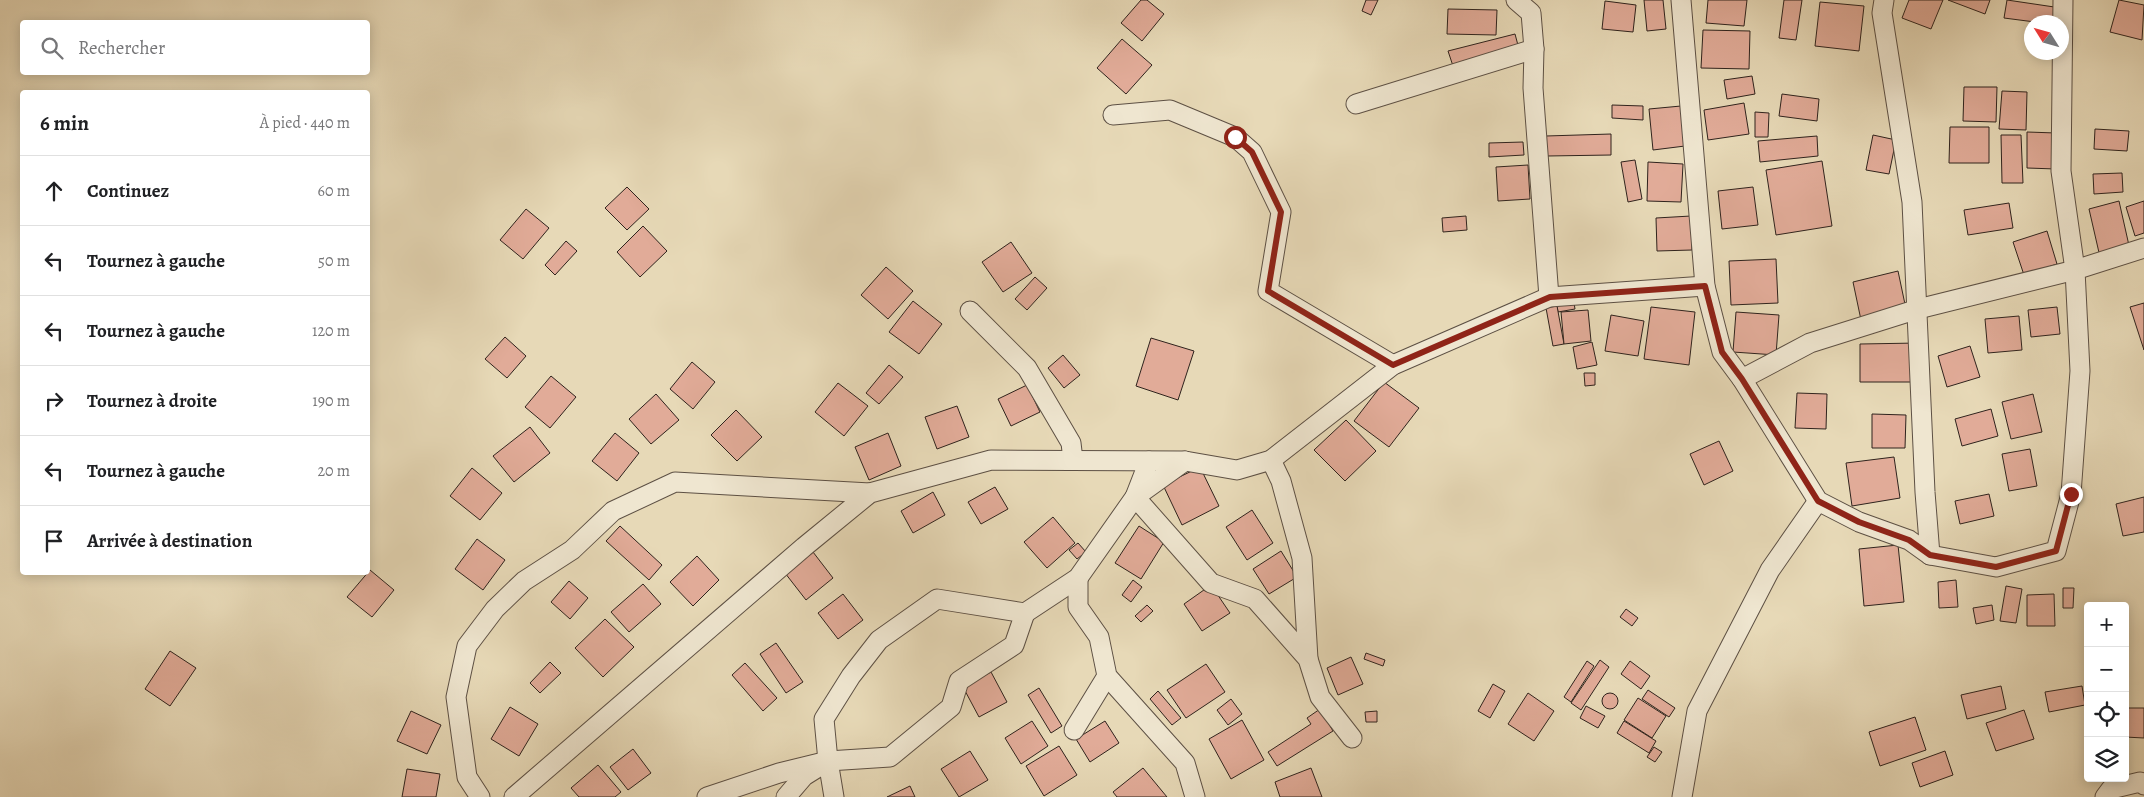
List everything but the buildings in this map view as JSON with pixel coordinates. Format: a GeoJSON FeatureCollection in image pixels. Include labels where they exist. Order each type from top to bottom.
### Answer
{"type":"FeatureCollection","features":[{"type":"Feature","properties":{"kind":"street"},"geometry":{"type":"LineString","coordinates":[[1516,0],[1531,13],[1534,49],[1533,88],[1550,297]]}},
{"type":"Feature","properties":{"kind":"street"},"geometry":{"type":"LineString","coordinates":[[1681,0],[1705,286],[1722,352],[1742,379],[1818,501],[1859,522],[1909,540],[1930,555],[1996,567],[2056,551],[2071,494],[2080,371],[2075,270],[2062,171],[2063,0]]}},
{"type":"Feature","properties":{"kind":"street"},"geometry":{"type":"LineString","coordinates":[[1884,0],[1882,13],[1912,202],[1925,492],[1930,555]]}},
{"type":"Feature","properties":{"kind":"street"},"geometry":{"type":"LineString","coordinates":[[1356,104],[1534,49]]}},
{"type":"Feature","properties":{"kind":"street"},"geometry":{"type":"LineString","coordinates":[[1113,115],[1170,110],[1235,137],[1252,152],[1281,212],[1268,291],[1393,365]]}},
{"type":"Feature","properties":{"kind":"street"},"geometry":{"type":"LineString","coordinates":[[1742,379],[1810,342],[1918,309],[2075,270],[2144,248]]}},
{"type":"Feature","properties":{"kind":"street"},"geometry":{"type":"LineString","coordinates":[[480,797],[467,777],[456,697],[467,646],[495,609],[524,581],[572,550],[613,511],[675,482],[870,493],[991,460],[1185,460],[1237,470],[1271,460],[1393,365],[1550,297],[1705,286]]}},
{"type":"Feature","properties":{"kind":"street"},"geometry":{"type":"LineString","coordinates":[[970,312],[1027,368],[1071,443],[1073,460]]}},
{"type":"Feature","properties":{"kind":"street"},"geometry":{"type":"LineString","coordinates":[[707,797],[779,772],[828,761],[890,757],[951,707],[959,681],[1014,645],[1025,613],[1078,578],[1135,497],[1149,460]]}},
{"type":"Feature","properties":{"kind":"street"},"geometry":{"type":"LineString","coordinates":[[1135,497],[1185,460]]}},
{"type":"Feature","properties":{"kind":"street"},"geometry":{"type":"LineString","coordinates":[[1271,460],[1281,481],[1302,558],[1308,659],[1320,696],[1352,738]]}},
{"type":"Feature","properties":{"kind":"street"},"geometry":{"type":"LineString","coordinates":[[514,797],[804,547],[870,493]]}},
{"type":"Feature","properties":{"kind":"street"},"geometry":{"type":"LineString","coordinates":[[1135,497],[1211,583],[1255,599],[1308,659]]}},
{"type":"Feature","properties":{"kind":"street"},"geometry":{"type":"LineString","coordinates":[[1682,797],[1697,711],[1770,570],[1818,501]]}},
{"type":"Feature","properties":{"kind":"street"},"geometry":{"type":"LineString","coordinates":[[1078,578],[1078,607],[1100,636],[1107,676],[1185,763],[1195,797]]}},
{"type":"Feature","properties":{"kind":"street"},"geometry":{"type":"LineString","coordinates":[[834,797],[824,719],[850,676],[879,640],[937,599],[1025,613]]}},
{"type":"Feature","properties":{"kind":"street"},"geometry":{"type":"LineString","coordinates":[[1074,730],[1107,676]]}},
{"type":"Feature","properties":{"kind":"street"},"geometry":{"type":"LineString","coordinates":[[786,797],[804,776],[828,761]]}},
{"type":"Feature","properties":{"kind":"street"},"geometry":{"type":"LineString","coordinates":[[2105,797],[2111,789],[2140,782],[2144,785]]}},
{"type":"Feature","properties":{"kind":"route"},"geometry":{"type":"LineString","coordinates":[[1235,137],[1252,152],[1281,212],[1268,291],[1393,365],[1550,297],[1705,286],[1722,352],[1742,379],[1818,501],[1859,522],[1909,540],[1930,555],[1996,567],[2056,551],[2071,494]]}}]}
